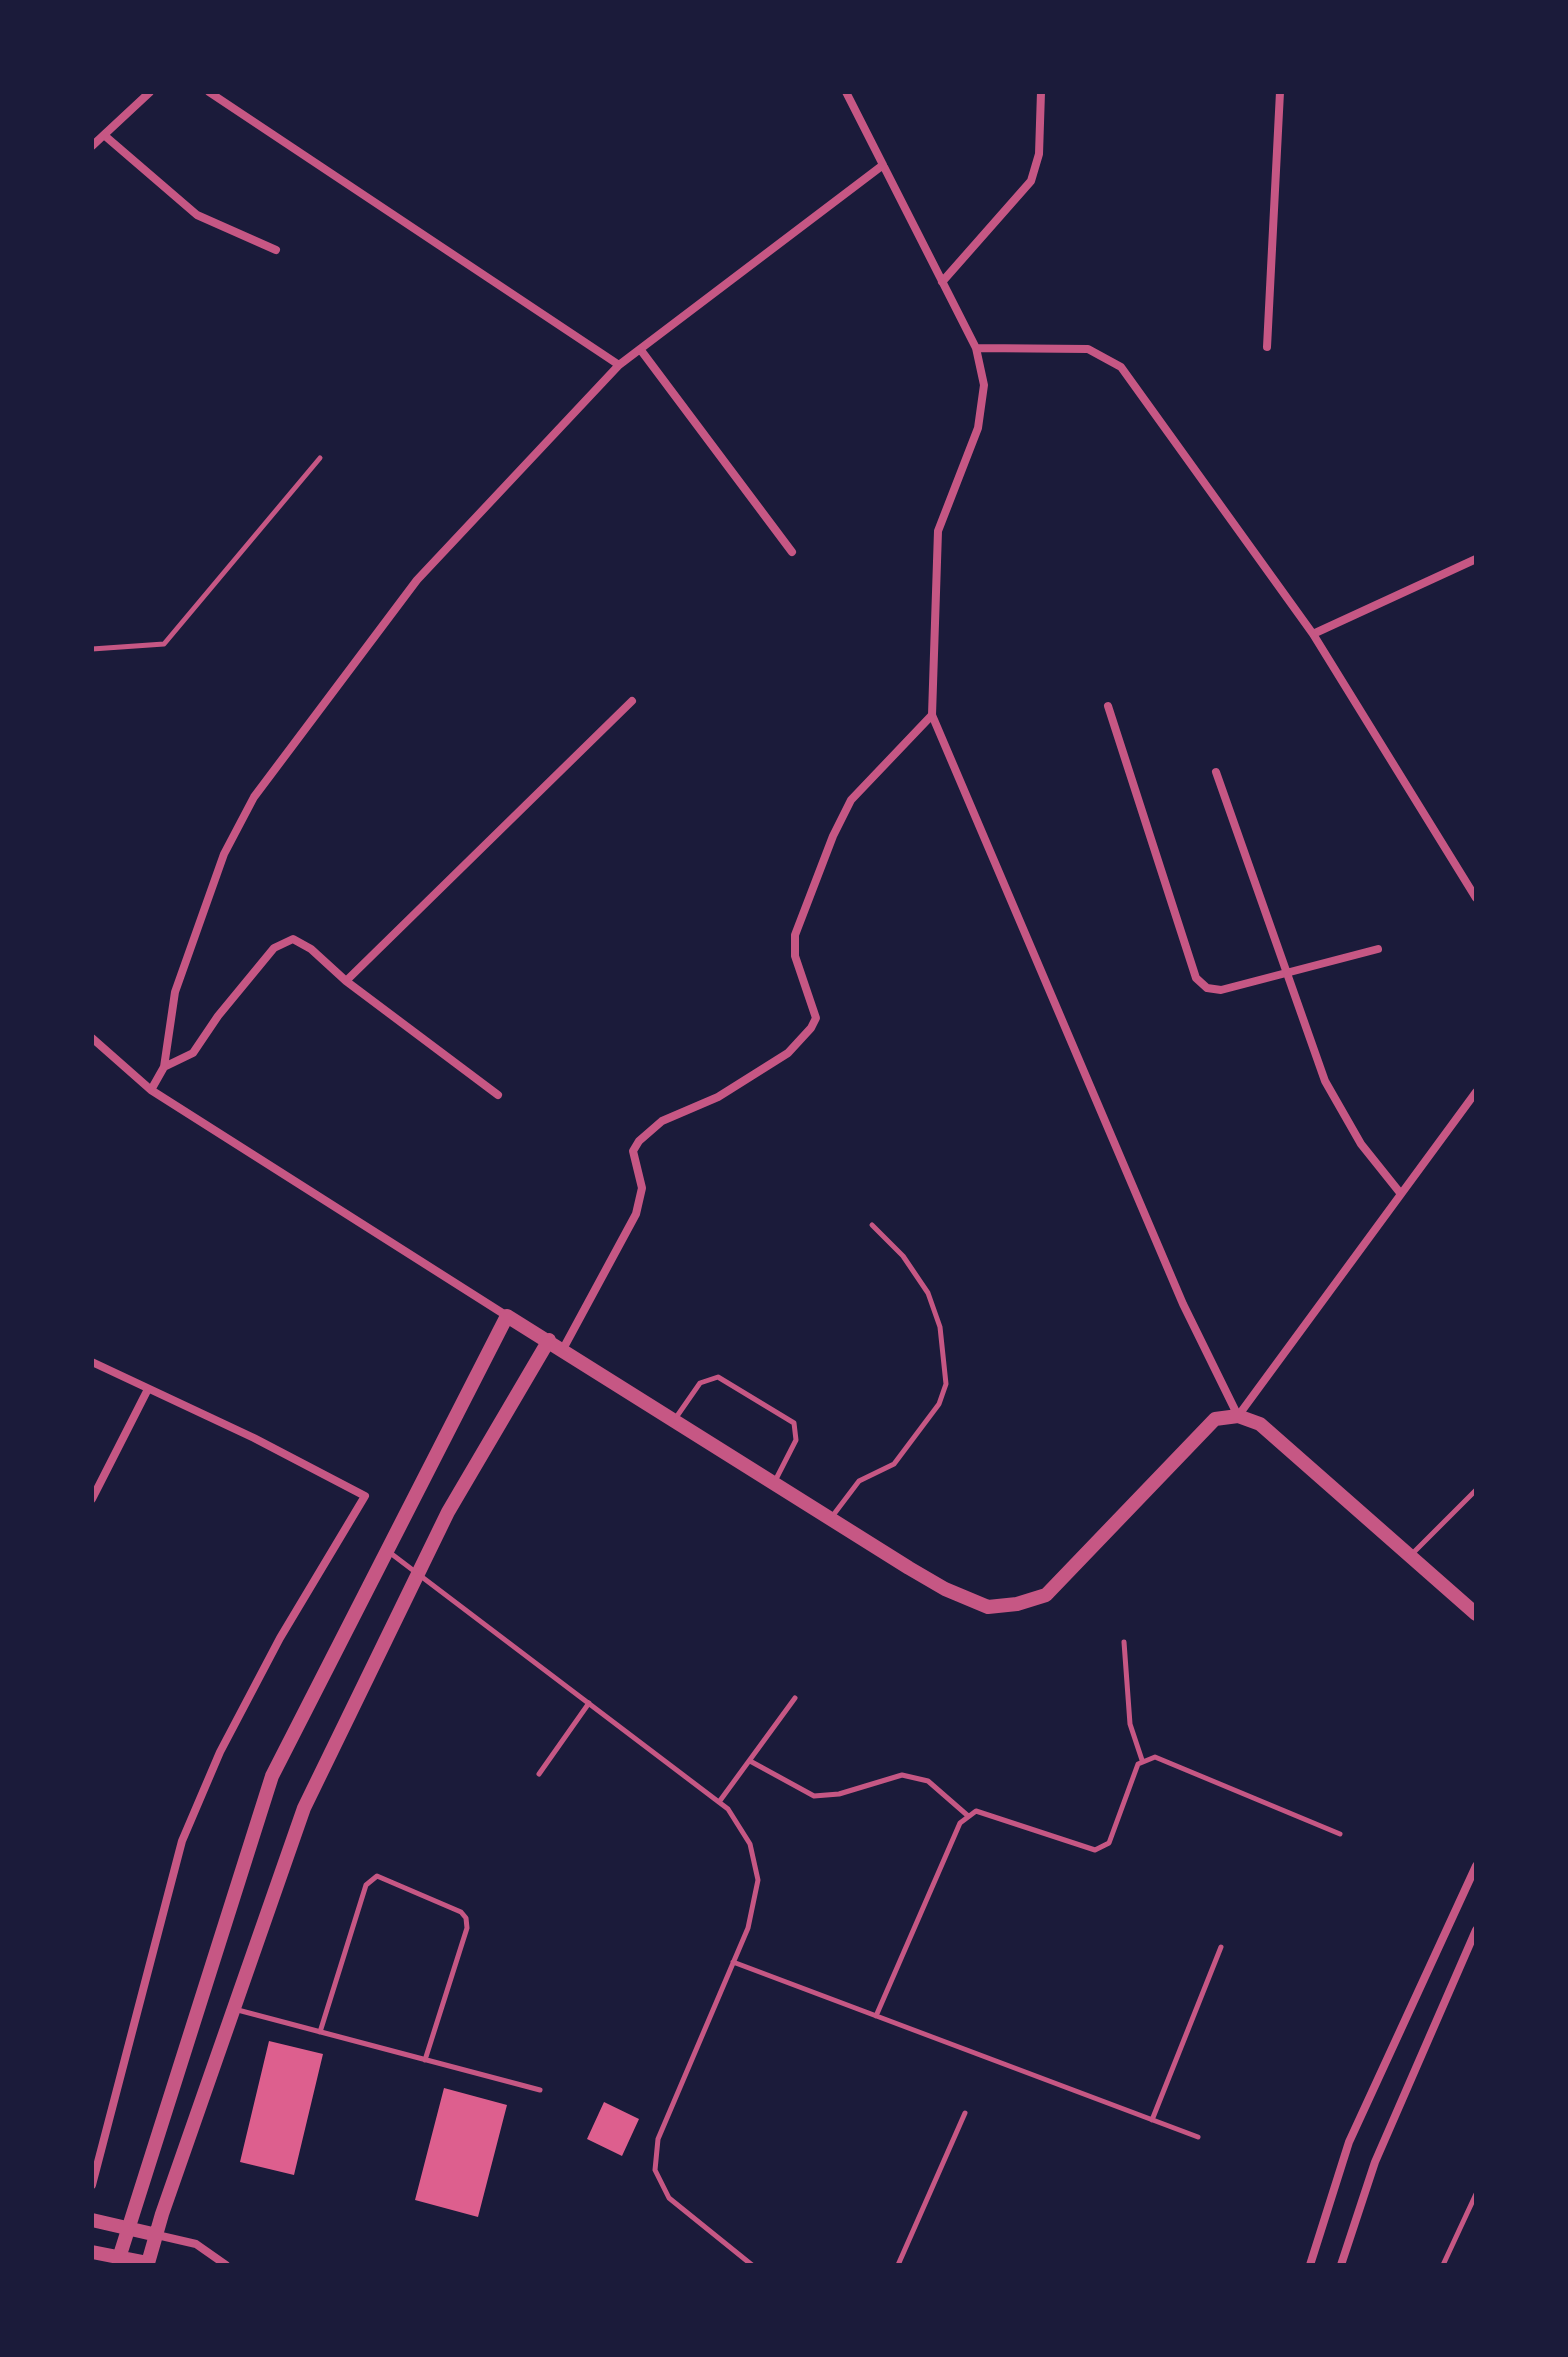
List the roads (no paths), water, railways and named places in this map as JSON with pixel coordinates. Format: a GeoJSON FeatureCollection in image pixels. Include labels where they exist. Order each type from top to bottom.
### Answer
{"type":"FeatureCollection","features":[{"type":"Feature","properties":{"kind":"street"},"geometry":{"type":"LineString","coordinates":[[92,146],[150,92]]}},
{"type":"Feature","properties":{"kind":"street"},"geometry":{"type":"LineString","coordinates":[[209,92],[396,220],[619,365]]}},
{"type":"Feature","properties":{"kind":"street"},"geometry":{"type":"LineString","coordinates":[[846,92],[976,348],[984,385],[978,428],[938,531],[932,715],[1183,1304],[1238,1416]]}},
{"type":"Feature","properties":{"kind":"street"},"geometry":{"type":"LineString","coordinates":[[942,282],[1031,181],[1039,154],[1041,92]]}},
{"type":"Feature","properties":{"kind":"street"},"geometry":{"type":"LineString","coordinates":[[1267,347],[1280,92]]}},
{"type":"Feature","properties":{"kind":"street"},"geometry":{"type":"LineString","coordinates":[[104,135],[197,215],[276,250]]}},
{"type":"Feature","properties":{"kind":"street"},"geometry":{"type":"LineString","coordinates":[[151,1090],[164,1067],[175,992],[224,854],[254,797],[417,580],[619,365],[883,165]]}},
{"type":"Feature","properties":{"kind":"street"},"geometry":{"type":"LineString","coordinates":[[976,348],[1088,349],[1121,367],[1313,634],[1476,898]]}},
{"type":"Feature","properties":{"kind":"street"},"geometry":{"type":"LineString","coordinates":[[640,349],[792,552]]}},
{"type":"Feature","properties":{"kind":"street"},"geometry":{"type":"LineString","coordinates":[[1313,634],[1476,559]]}},
{"type":"Feature","properties":{"kind":"street"},"geometry":{"type":"LineString","coordinates":[[346,981],[632,701]]}},
{"type":"Feature","properties":{"kind":"street"},"geometry":{"type":"LineString","coordinates":[[1108,706],[1196,978],[1207,988],[1221,990],[1378,949]]}},
{"type":"Feature","properties":{"kind":"street"},"geometry":{"type":"LineString","coordinates":[[563,1349],[636,1214],[642,1188],[633,1151],[639,1141],[662,1121],[718,1097],[788,1053],[811,1028],[816,1018],[795,956],[795,935],[833,836],[851,800],[932,715]]}},
{"type":"Feature","properties":{"kind":"street"},"geometry":{"type":"LineString","coordinates":[[1216,772],[1286,973],[1341,1113],[1401,1194]]}},
{"type":"Feature","properties":{"kind":"street"},"geometry":{"type":"LineString","coordinates":[[164,1067],[193,1053],[218,1016],[274,948],[293,939],[311,949],[346,981],[498,1095]]}},
{"type":"Feature","properties":{"kind":"street"},"geometry":{"type":"LineString","coordinates":[[92,1038],[151,1090],[831,1519],[968,1601],[988,1607],[1017,1604],[1046,1595],[1215,1419],[1238,1416],[1260,1424],[1476,1614]]}},
{"type":"Feature","properties":{"kind":"street"},"geometry":{"type":"LineString","coordinates":[[1238,1416],[1476,1092]]}},
{"type":"Feature","properties":{"kind":"street"},"geometry":{"type":"LineString","coordinates":[[119,2258],[272,1776],[507,1316]]}},
{"type":"Feature","properties":{"kind":"street"},"geometry":{"type":"LineString","coordinates":[[92,2252],[153,2264],[157,2235],[304,1808],[448,1512],[549,1340]]}},
{"type":"Feature","properties":{"kind":"street"},"geometry":{"type":"LineString","coordinates":[[92,1362],[147,1391],[254,1438],[365,1496],[280,1638],[220,1752],[182,1841],[92,2185]]}},
{"type":"Feature","properties":{"kind":"street"},"geometry":{"type":"LineString","coordinates":[[92,1499],[147,1391]]}},
{"type":"Feature","properties":{"kind":"street"},"geometry":{"type":"LineString","coordinates":[[1310,2265],[1349,2142],[1476,1866]]}},
{"type":"Feature","properties":{"kind":"street"},"geometry":{"type":"LineString","coordinates":[[1341,2265],[1375,2162],[1476,1930]]}},
{"type":"Feature","properties":{"kind":"street"},"geometry":{"type":"LineString","coordinates":[[92,2220],[196,2244],[226,2265]]}},
{"type":"Feature","properties":{"kind":"lane"},"geometry":{"type":"LineString","coordinates":[[92,649],[164,644],[320,458]]}},
{"type":"Feature","properties":{"kind":"lane"},"geometry":{"type":"LineString","coordinates":[[831,1519],[859,1481],[894,1464],[939,1404],[946,1384],[940,1327],[928,1293],[903,1256],[872,1225]]}},
{"type":"Feature","properties":{"kind":"lane"},"geometry":{"type":"LineString","coordinates":[[675,1420],[700,1383],[718,1377],[794,1423],[796,1440],[774,1483]]}},
{"type":"Feature","properties":{"kind":"lane"},"geometry":{"type":"LineString","coordinates":[[1411,1556],[1476,1490]]}},
{"type":"Feature","properties":{"kind":"lane"},"geometry":{"type":"LineString","coordinates":[[386,1550],[728,1809],[750,1844],[758,1880],[748,1928],[658,2139],[655,2170],[669,2198],[752,2265]]}},
{"type":"Feature","properties":{"kind":"lane"},"geometry":{"type":"LineString","coordinates":[[1124,1642],[1130,1724],[1142,1760]]}},
{"type":"Feature","properties":{"kind":"lane"},"geometry":{"type":"LineString","coordinates":[[719,1802],[795,1698]]}},
{"type":"Feature","properties":{"kind":"lane"},"geometry":{"type":"LineString","coordinates":[[539,1774],[589,1703]]}},
{"type":"Feature","properties":{"kind":"lane"},"geometry":{"type":"LineString","coordinates":[[876,2016],[960,1823],[976,1811],[1095,1850],[1109,1843],[1134,1771],[1142,1760],[1155,1757],[1340,1834]]}},
{"type":"Feature","properties":{"kind":"lane"},"geometry":{"type":"LineString","coordinates":[[750,1761],[814,1796],[839,1794],[902,1775],[928,1781],[967,1815]]}},
{"type":"Feature","properties":{"kind":"lane"},"geometry":{"type":"LineString","coordinates":[[320,2032],[366,1885],[377,1876],[461,1912],[466,1918],[467,1928],[425,2060]]}},
{"type":"Feature","properties":{"kind":"lane"},"geometry":{"type":"LineString","coordinates":[[1152,2120],[1221,1947]]}},
{"type":"Feature","properties":{"kind":"lane"},"geometry":{"type":"LineString","coordinates":[[733,1962],[1198,2137]]}},
{"type":"Feature","properties":{"kind":"lane"},"geometry":{"type":"LineString","coordinates":[[233,2009],[540,2090]]}},
{"type":"Feature","properties":{"kind":"lane"},"geometry":{"type":"LineString","coordinates":[[898,2265],[965,2113]]}},
{"type":"Feature","properties":{"kind":"lane"},"geometry":{"type":"LineString","coordinates":[[1443,2265],[1476,2194]]}}]}
